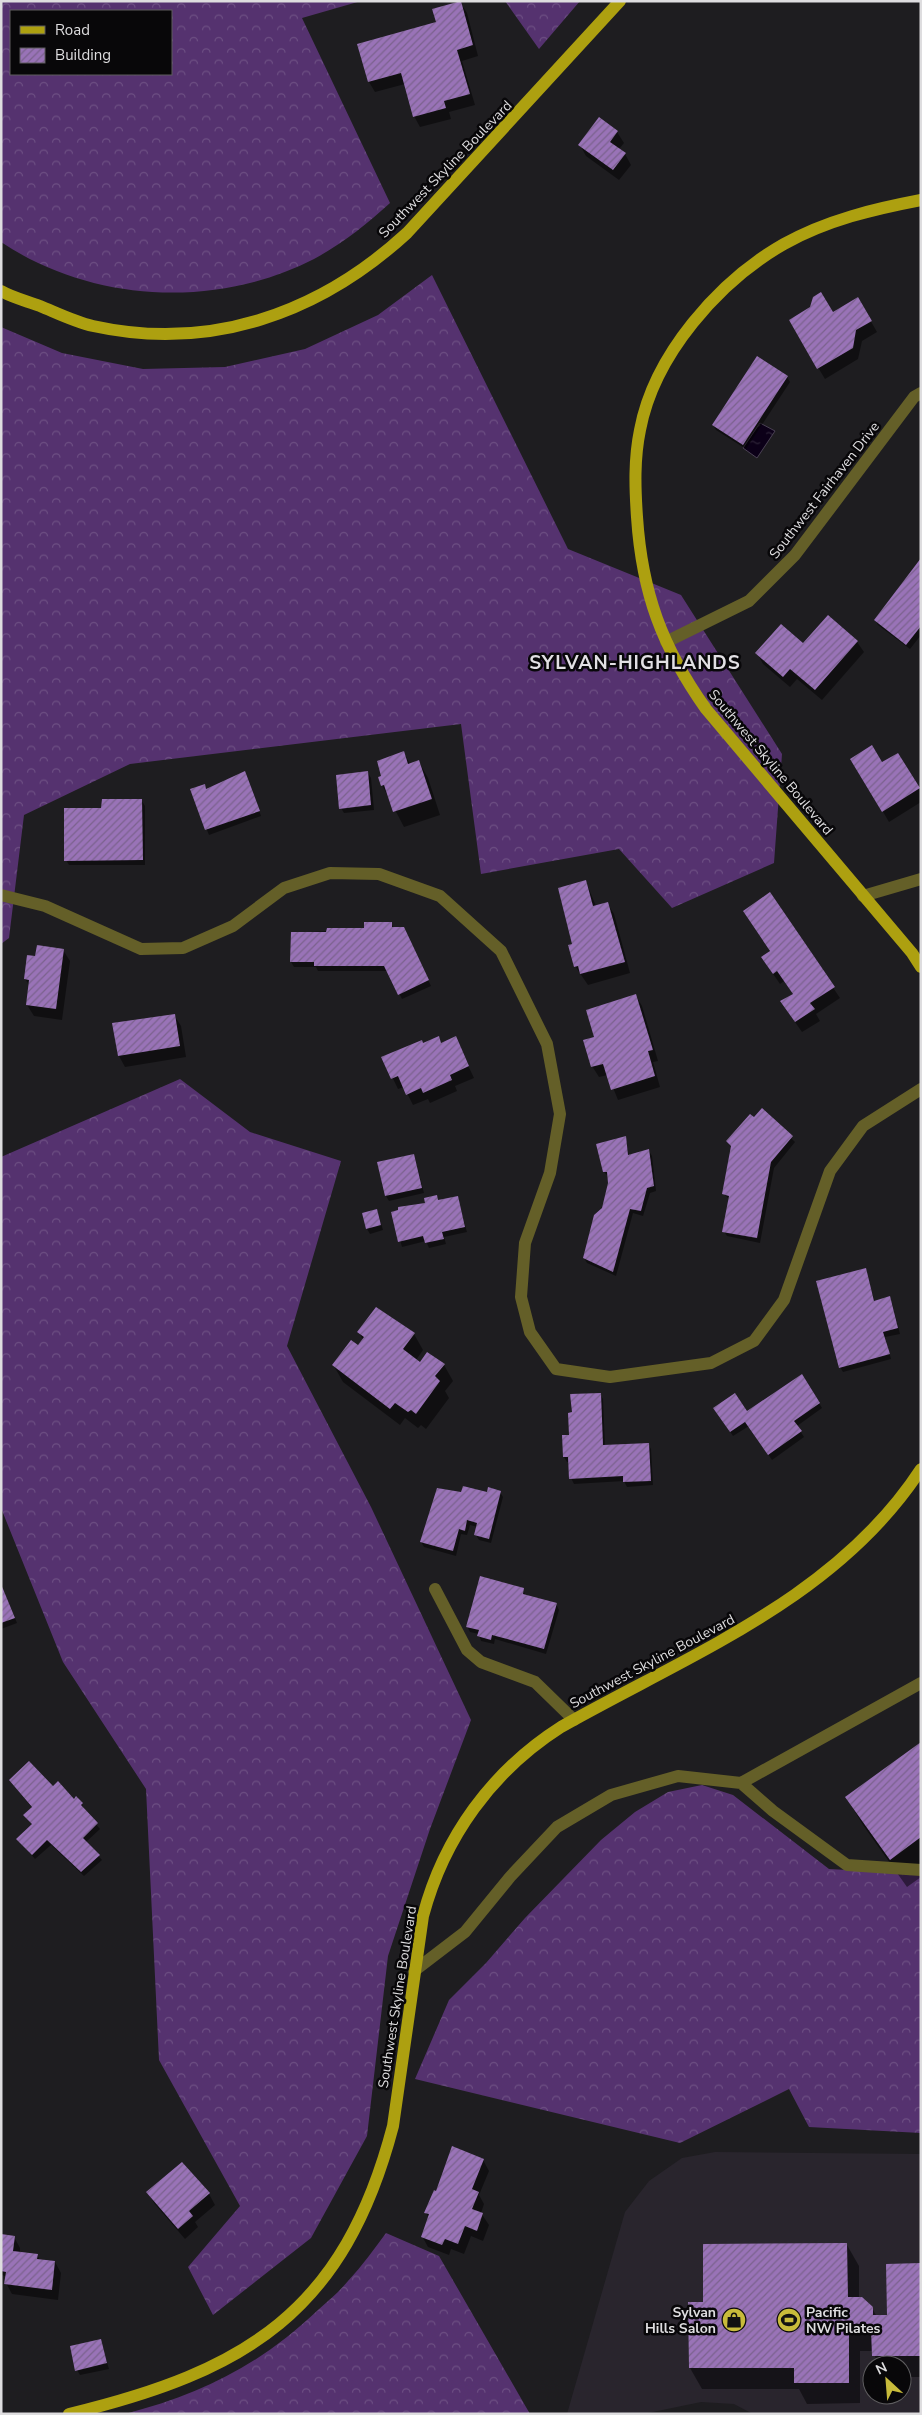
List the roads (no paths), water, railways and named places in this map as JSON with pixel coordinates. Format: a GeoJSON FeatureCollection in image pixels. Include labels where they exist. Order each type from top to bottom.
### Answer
{"type":"FeatureCollection","features":[{"type":"Feature","properties":{"kind":"main road","name":"Southwest Skyline Boulevard"},"geometry":{"type":"LineString","coordinates":[[1,291],[92,326],[140,332],[212,330],[260,321],[286,312],[343,284],[385,253],[407,233],[620,1]]}},
{"type":"Feature","properties":{"kind":"main road","name":"Southwest Skyline Boulevard"},"geometry":{"type":"LineString","coordinates":[[921,200],[848,216],[785,243],[729,284],[691,326],[666,361],[657,380],[640,428],[636,475],[638,532],[653,612],[685,680],[706,709],[912,953],[921,967]]}},
{"type":"Feature","properties":{"kind":"main road","name":"Southwest Skyline Boulevard"},"geometry":{"type":"LineString","coordinates":[[69,2414],[151,2392],[214,2367],[266,2334],[308,2296],[329,2272],[362,2214],[385,2156],[393,2126],[414,1971],[423,1916],[430,1889],[462,1826],[494,1783],[513,1763],[540,1741],[574,1720],[758,1620],[791,1599],[840,1560],[872,1530],[921,1469]]}},
{"type":"Feature","properties":{"kind":"street","name":"Southwest Fairhaven Drive"},"geometry":{"type":"LineString","coordinates":[[666,642],[749,601],[796,555],[914,398],[921,392]]}},
{"type":"Feature","properties":{"kind":"street"},"geometry":{"type":"LineString","coordinates":[[1,895],[45,906],[141,949],[183,948],[233,926],[284,888],[330,873],[379,874],[440,896],[501,951],[547,1044],[560,1114],[550,1173],[525,1243],[521,1297],[530,1332],[556,1369],[610,1377],[711,1363],[754,1341],[784,1300],[830,1171],[863,1126],[921,1089]]}},
{"type":"Feature","properties":{"kind":"street"},"geometry":{"type":"LineString","coordinates":[[863,896],[921,879]]}},
{"type":"Feature","properties":{"kind":"street"},"geometry":{"type":"LineString","coordinates":[[434,1589],[467,1650],[481,1662],[535,1682],[574,1720]]}},
{"type":"Feature","properties":{"kind":"street"},"geometry":{"type":"LineString","coordinates":[[741,1783],[921,1683]]}},
{"type":"Feature","properties":{"kind":"street"},"geometry":{"type":"LineString","coordinates":[[414,1971],[465,1932],[510,1877],[557,1827],[611,1796],[678,1776],[741,1783],[773,1811],[847,1865],[921,1870]]}},
{"type":"Feature","properties":{"kind":"water"},"geometry":{"type":"Polygon","coordinates":[[[760,423],[775,431],[757,458],[743,448],[760,423]]]}},
{"type":"Feature","properties":{"kind":"place","name":"Sylvan Hills Salon"},"geometry":{"type":"Point","coordinates":[734,2320]}},
{"type":"Feature","properties":{"kind":"place","name":"Pacific NW Pilates"},"geometry":{"type":"Point","coordinates":[789,2320]}},
{"type":"Feature","properties":{"kind":"district","name":"SYLVAN-HIGHLANDS"},"geometry":{"type":"Point","coordinates":[635,662]}}]}
